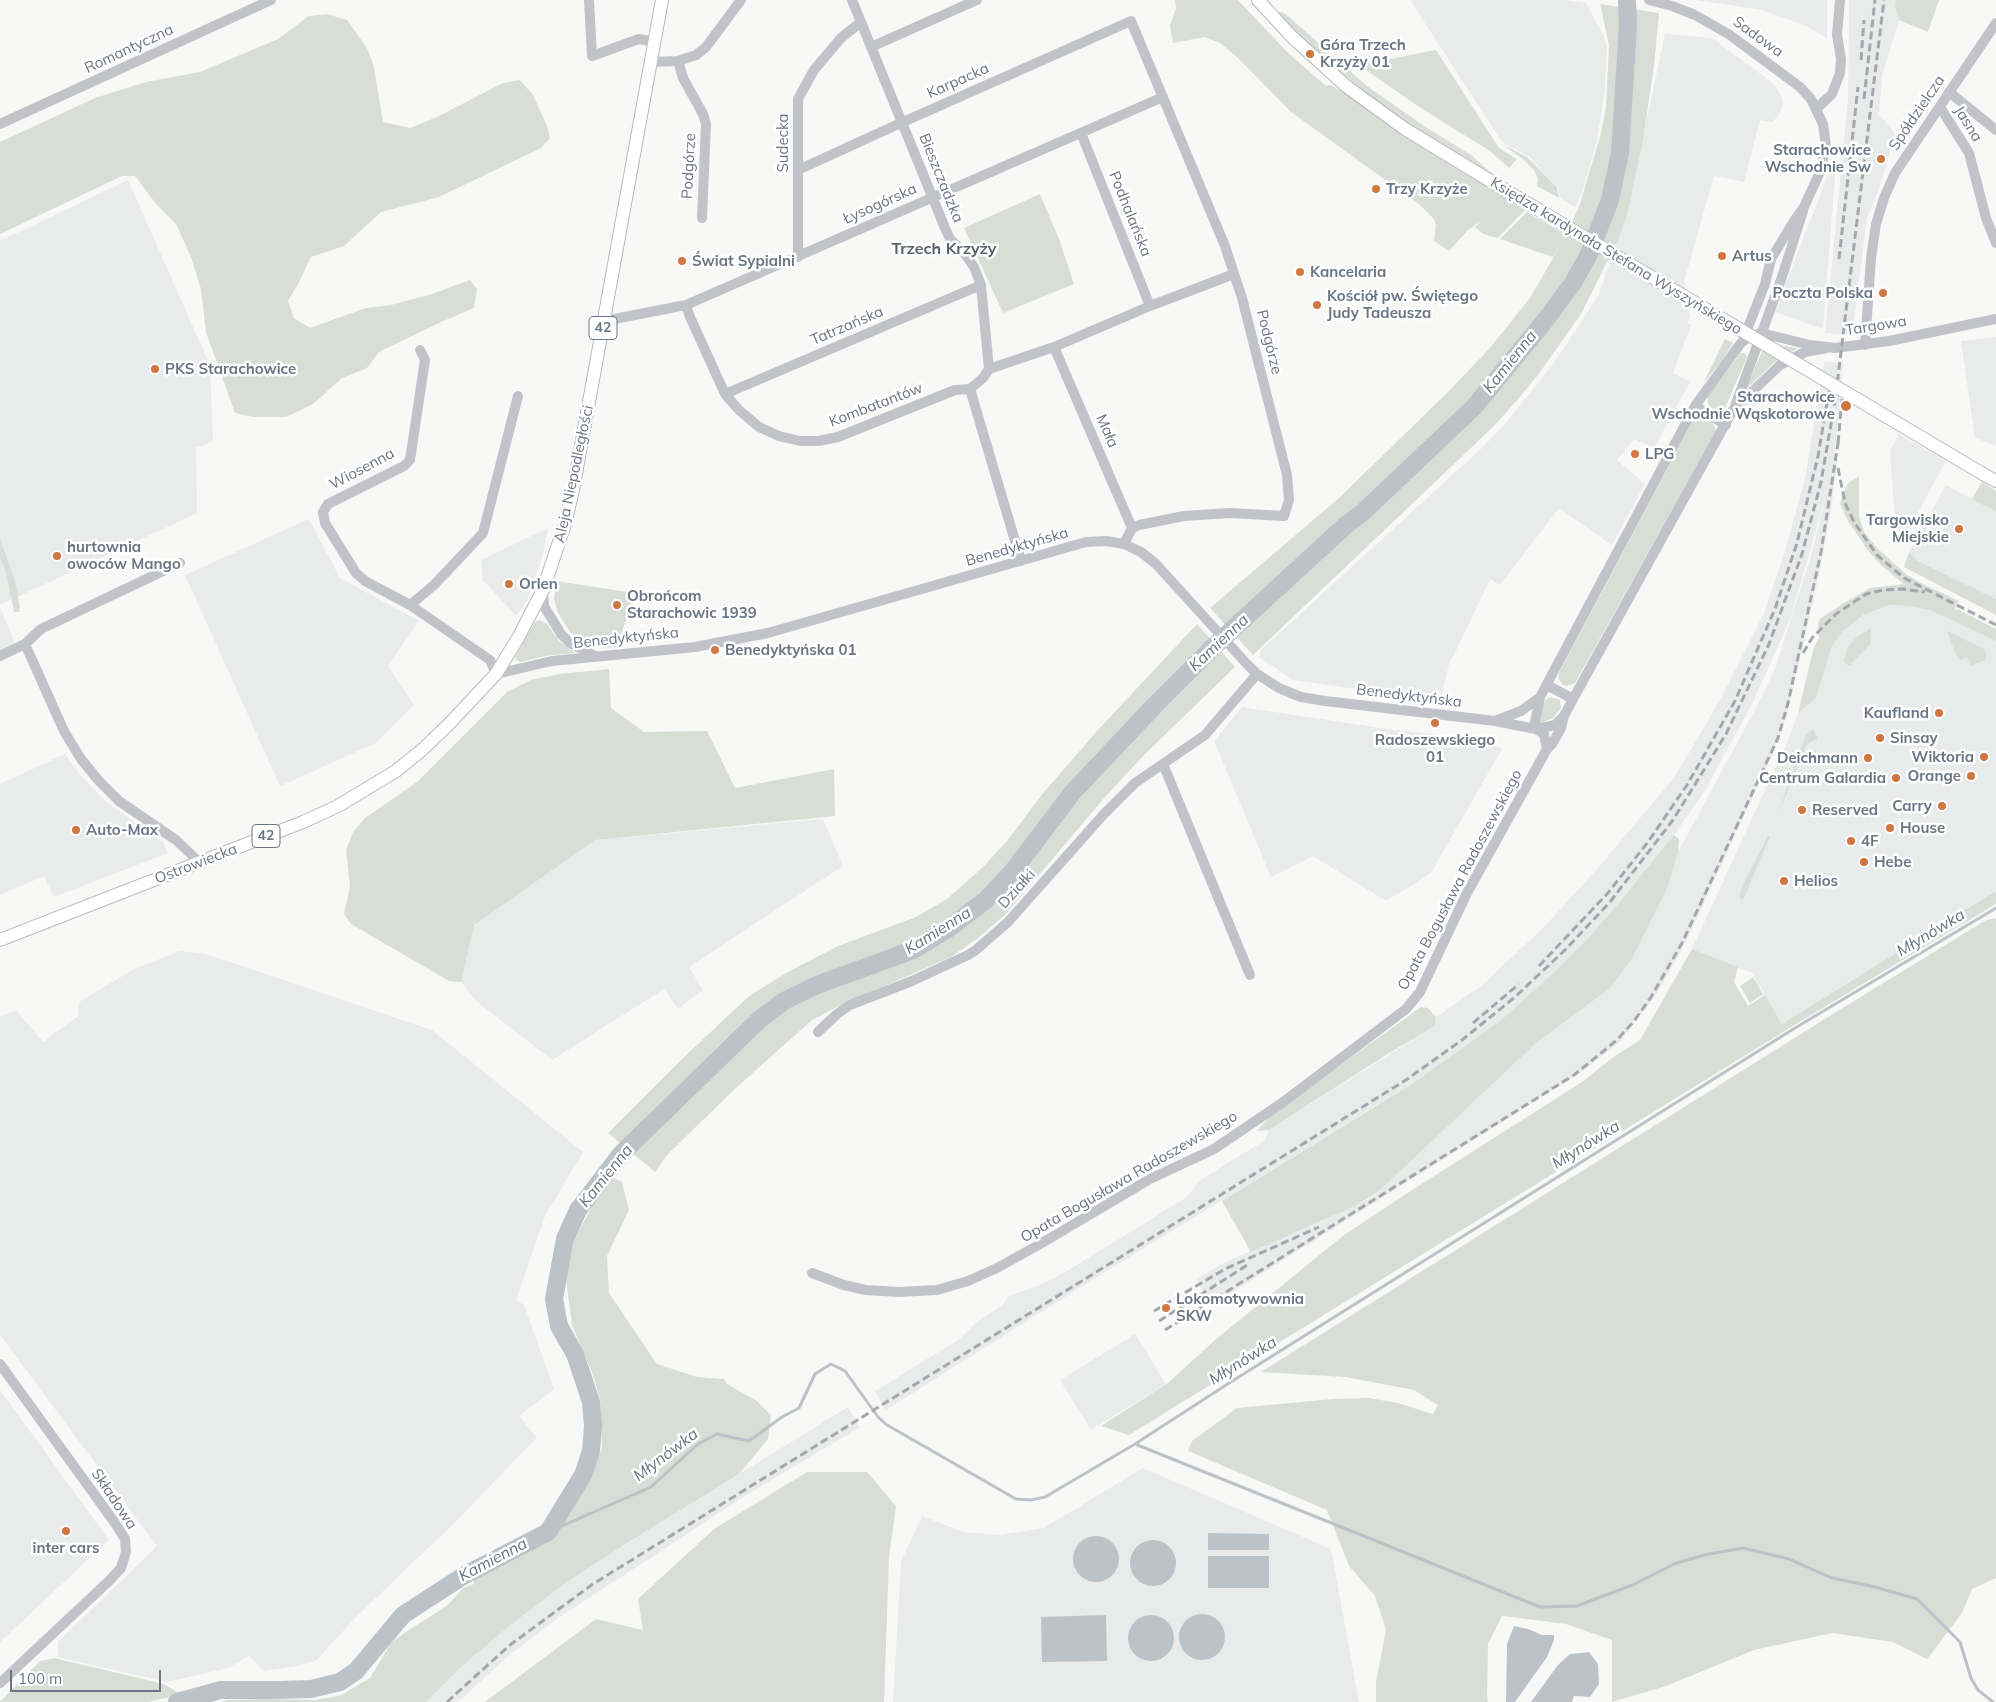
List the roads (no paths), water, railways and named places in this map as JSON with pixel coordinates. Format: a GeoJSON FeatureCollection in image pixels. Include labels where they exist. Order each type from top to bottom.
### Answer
{"type":"FeatureCollection","features":[{"type":"Feature","properties":{"kind":"main road","name":"Aleja Niepodległości"},"geometry":{"type":"LineString","coordinates":[[496,674],[518,638],[543,590],[574,490],[662,0]]}},
{"type":"Feature","properties":{"kind":"main road","name":"Księdza kardynała Stefana Wyszyńskiego"},"geometry":{"type":"LineString","coordinates":[[1258,0],[1291,36],[1346,86],[1405,129],[1996,481]]}},
{"type":"Feature","properties":{"kind":"main road","name":"Ostrowiecka"},"geometry":{"type":"LineString","coordinates":[[0,940],[303,822],[338,806],[396,770],[423,749],[496,674]]}},
{"type":"Feature","properties":{"kind":"street","name":"Romantyczna"},"geometry":{"type":"LineString","coordinates":[[0,124],[271,0]]}},
{"type":"Feature","properties":{"kind":"street"},"geometry":{"type":"LineString","coordinates":[[588,0],[592,56],[639,39],[654,42]]}},
{"type":"Feature","properties":{"kind":"street"},"geometry":{"type":"LineString","coordinates":[[651,62],[678,61],[696,55],[706,47],[741,0]]}},
{"type":"Feature","properties":{"kind":"street","name":"Bieszczadzka"},"geometry":{"type":"LineString","coordinates":[[852,0],[950,239],[966,254],[974,267],[981,285],[989,369]]}},
{"type":"Feature","properties":{"kind":"street"},"geometry":{"type":"LineString","coordinates":[[871,47],[977,0]]}},
{"type":"Feature","properties":{"kind":"street","name":"Sadowa"},"geometry":{"type":"LineString","coordinates":[[1648,0],[1695,15],[1730,35],[1800,87],[1817,108],[1825,130],[1826,146],[1824,161],[1804,207]]}},
{"type":"Feature","properties":{"kind":"street"},"geometry":{"type":"LineString","coordinates":[[1817,108],[1832,94],[1840,73],[1841,59],[1837,35],[1840,0]]}},
{"type":"Feature","properties":{"kind":"street","name":"Sudecka"},"geometry":{"type":"LineString","coordinates":[[798,257],[798,99],[814,70],[841,38],[861,22]]}},
{"type":"Feature","properties":{"kind":"street","name":"Podgórze"},"geometry":{"type":"LineString","coordinates":[[1131,22],[1225,246],[1242,298],[1286,475],[1289,500],[1284,516],[1230,513],[1184,516],[1132,528]]}},
{"type":"Feature","properties":{"kind":"street","name":"Karpacka"},"geometry":{"type":"LineString","coordinates":[[798,170],[1131,22]]}},
{"type":"Feature","properties":{"kind":"street","name":"Spółdzielcza"},"geometry":{"type":"LineString","coordinates":[[1865,345],[1871,258],[1876,224],[1884,198],[1895,173],[1996,24]]}},
{"type":"Feature","properties":{"kind":"street","name":"Podgórze"},"geometry":{"type":"LineString","coordinates":[[678,61],[683,78],[703,114],[706,124],[702,218]]}},
{"type":"Feature","properties":{"kind":"street"},"geometry":{"type":"LineString","coordinates":[[1949,92],[1996,130]]}},
{"type":"Feature","properties":{"kind":"street","name":"Łysogórska"},"geometry":{"type":"LineString","coordinates":[[604,321],[686,305],[1163,97]]}},
{"type":"Feature","properties":{"kind":"street","name":"Jasna"},"geometry":{"type":"LineString","coordinates":[[1940,107],[1969,153],[1986,218],[1996,243]]}},
{"type":"Feature","properties":{"kind":"street","name":"Podhalańska"},"geometry":{"type":"LineString","coordinates":[[1081,133],[1150,306]]}},
{"type":"Feature","properties":{"kind":"street"},"geometry":{"type":"LineString","coordinates":[[1733,410],[1782,280],[1802,220],[1804,207]]}},
{"type":"Feature","properties":{"kind":"street","name":"Benedyktyńska"},"geometry":{"type":"LineString","coordinates":[[1495,721],[1521,712],[1540,697],[1695,406],[1706,389],[1730,361],[1741,343],[1765,284],[1772,259],[1804,207]]}},
{"type":"Feature","properties":{"kind":"street"},"geometry":{"type":"LineString","coordinates":[[1020,562],[970,389],[983,378],[989,369],[1054,347],[1150,306],[1234,274]]}},
{"type":"Feature","properties":{"kind":"street","name":"Tatrzańska"},"geometry":{"type":"LineString","coordinates":[[725,394],[981,285]]}},
{"type":"Feature","properties":{"kind":"street","name":"Kombatantów"},"geometry":{"type":"LineString","coordinates":[[686,305],[725,394],[739,410],[759,427],[780,436],[800,441],[818,441],[838,437],[955,390],[970,389]]}},
{"type":"Feature","properties":{"kind":"street","name":"Targowa"},"geometry":{"type":"LineString","coordinates":[[1761,333],[1827,348],[1865,345],[1996,318]]}},
{"type":"Feature","properties":{"kind":"street"},"geometry":{"type":"LineString","coordinates":[[1741,343],[1750,336],[1761,333]]}},
{"type":"Feature","properties":{"kind":"street","name":"Mała"},"geometry":{"type":"LineString","coordinates":[[1054,347],[1132,528]]}},
{"type":"Feature","properties":{"kind":"street","name":"Opata Bogusława Radoszewskiego"},"geometry":{"type":"LineString","coordinates":[[812,1273],[830,1281],[859,1288],[899,1292],[937,1290],[968,1281],[997,1268],[1150,1179],[1214,1149],[1256,1122],[1414,1001],[1467,893],[1547,749],[1561,728],[1564,716],[1573,699],[1733,410],[1780,365],[1805,352],[1827,348]]}},
{"type":"Feature","properties":{"kind":"street","name":"Wiosenna"},"geometry":{"type":"LineString","coordinates":[[410,605],[365,581],[356,573],[325,522],[323,512],[328,504],[404,466],[410,460],[425,360],[420,350]]}},
{"type":"Feature","properties":{"kind":"street"},"geometry":{"type":"LineString","coordinates":[[496,674],[490,660],[410,605],[434,585],[483,533],[518,396]]}},
{"type":"Feature","properties":{"kind":"street"},"geometry":{"type":"LineString","coordinates":[[1695,406],[1726,425]]}},
{"type":"Feature","properties":{"kind":"street"},"geometry":{"type":"LineString","coordinates":[[1124,544],[1132,528]]}},
{"type":"Feature","properties":{"kind":"street","name":"Benedyktyńska"},"geometry":{"type":"LineString","coordinates":[[496,674],[538,663],[695,647],[759,635],[1086,542],[1106,541],[1124,544],[1141,552],[1156,564],[1246,663],[1278,688],[1309,698],[1495,721],[1536,729]]}},
{"type":"Feature","properties":{"kind":"street"},"geometry":{"type":"LineString","coordinates":[[0,656],[25,644],[41,629],[180,563]]}},
{"type":"Feature","properties":{"kind":"street"},"geometry":{"type":"LineString","coordinates":[[543,590],[544,606],[560,634],[570,643],[596,656]]}},
{"type":"Feature","properties":{"kind":"street"},"geometry":{"type":"LineString","coordinates":[[25,644],[64,731],[81,759],[119,801],[176,840],[200,862]]}},
{"type":"Feature","properties":{"kind":"street","name":"Działki"},"geometry":{"type":"LineString","coordinates":[[818,1032],[837,1014],[850,1006],[912,981],[976,950],[1008,922],[1104,814],[1135,783],[1204,735],[1258,674]]}},
{"type":"Feature","properties":{"kind":"street"},"geometry":{"type":"LineString","coordinates":[[1547,685],[1573,699]]}},
{"type":"Feature","properties":{"kind":"street"},"geometry":{"type":"LineString","coordinates":[[1540,697],[1534,722],[1536,729],[1544,734],[1547,749]]}},
{"type":"Feature","properties":{"kind":"street"},"geometry":{"type":"LineString","coordinates":[[1536,729],[1555,725],[1564,716]]}},
{"type":"Feature","properties":{"kind":"street"},"geometry":{"type":"LineString","coordinates":[[1163,764],[1249,972]]}},
{"type":"Feature","properties":{"kind":"street","name":"Składowa"},"geometry":{"type":"LineString","coordinates":[[0,1364],[115,1524],[125,1539],[126,1552],[121,1568],[110,1580],[0,1683]]}},
{"type":"Feature","properties":{"kind":"waterway","name":"Kamienna"},"geometry":{"type":"LineString","coordinates":[[177,1702],[221,1690],[311,1689],[340,1682],[356,1671],[403,1615],[463,1576],[548,1532],[583,1475],[591,1451],[593,1426],[591,1402],[575,1354],[559,1326],[554,1299],[565,1239],[578,1210],[621,1154],[759,1020],[784,1001],[817,985],[913,950],[948,929],[986,900],[1013,871],[1072,793],[1155,705],[1210,650],[1346,525],[1362,513],[1474,407],[1544,322],[1573,283],[1589,254],[1610,200],[1620,153],[1628,25],[1627,0]]}},
{"type":"Feature","properties":{"kind":"waterway","name":"Młynówka"},"geometry":{"type":"LineString","coordinates":[[548,1532],[651,1487],[698,1444],[717,1434],[749,1441],[782,1417],[799,1408],[815,1374],[831,1364],[845,1371],[878,1417],[887,1425],[1016,1499],[1031,1500],[1045,1497],[1135,1444],[1795,1028],[1996,908]]}},
{"type":"Feature","properties":{"kind":"waterway"},"geometry":{"type":"LineString","coordinates":[[1135,1444],[1540,1607],[1577,1606],[1635,1584],[1674,1564],[1704,1555],[1743,1548],[1789,1559],[1832,1578],[1875,1587],[1917,1599],[1960,1642],[1971,1678],[1978,1690],[1993,1702]]}},
{"type":"Feature","properties":{"kind":"railway"},"geometry":{"type":"LineString","coordinates":[[1864,99],[1875,0]]}},
{"type":"Feature","properties":{"kind":"railway"},"geometry":{"type":"LineString","coordinates":[[447,1702],[510,1645],[593,1584],[1406,1080],[1462,1040],[1515,997],[1564,951],[1610,902],[1673,820],[1726,734],[1769,644],[1802,554],[1821,482],[1835,401],[1884,0]]}},
{"type":"Feature","properties":{"kind":"railway"},"geometry":{"type":"LineString","coordinates":[[1861,60],[1864,20]]}},
{"type":"Feature","properties":{"kind":"railway"},"geometry":{"type":"LineString","coordinates":[[1839,259],[1858,87]]}},
{"type":"Feature","properties":{"kind":"railway"},"geometry":{"type":"LineString","coordinates":[[1539,966],[1607,894],[1648,842],[1687,785],[1735,701],[1775,609],[1797,543],[1818,456],[1830,385]]}},
{"type":"Feature","properties":{"kind":"railway"},"geometry":{"type":"LineString","coordinates":[[1838,443],[1842,399]]}},
{"type":"Feature","properties":{"kind":"railway"},"geometry":{"type":"LineString","coordinates":[[1165,1330],[1574,1075],[1617,1040],[1634,1021],[1651,997],[1682,943],[1778,738],[1788,703],[1821,552],[1839,437]]}},
{"type":"Feature","properties":{"kind":"railway"},"geometry":{"type":"LineString","coordinates":[[1838,468],[1845,503],[1854,522],[1877,555],[1904,578],[1996,625]]}},
{"type":"Feature","properties":{"kind":"railway"},"geometry":{"type":"LineString","coordinates":[[1803,653],[1812,638],[1836,614],[1866,594],[1883,590],[1903,589],[1925,592]]}},
{"type":"Feature","properties":{"kind":"railway"},"geometry":{"type":"LineString","coordinates":[[1473,1023],[1519,984]]}},
{"type":"Feature","properties":{"kind":"railway"},"geometry":{"type":"LineString","coordinates":[[1154,1311],[1225,1269],[1319,1227]]}},
{"type":"Feature","properties":{"kind":"railway"},"geometry":{"type":"LineString","coordinates":[[1159,1321],[1249,1264]]}},
{"type":"Feature","properties":{"kind":"place","name":"Góra Trzech Krzyży 01"},"geometry":{"type":"Point","coordinates":[1310,54]}},
{"type":"Feature","properties":{"kind":"place","name":"Starachowice Wschodnie Sw"},"geometry":{"type":"Point","coordinates":[1881,159]}},
{"type":"Feature","properties":{"kind":"place","name":"Trzy Krzyże"},"geometry":{"type":"Point","coordinates":[1376,189]}},
{"type":"Feature","properties":{"kind":"place","name":"Artus"},"geometry":{"type":"Point","coordinates":[1722,256]}},
{"type":"Feature","properties":{"kind":"place","name":"Świat Sypialni"},"geometry":{"type":"Point","coordinates":[682,261]}},
{"type":"Feature","properties":{"kind":"place","name":"Kancelaria"},"geometry":{"type":"Point","coordinates":[1300,272]}},
{"type":"Feature","properties":{"kind":"place","name":"Poczta Polska"},"geometry":{"type":"Point","coordinates":[1883,293]}},
{"type":"Feature","properties":{"kind":"place","name":"Kościół pw. Świętego Judy Tadeusza"},"geometry":{"type":"Point","coordinates":[1317,305]}},
{"type":"Feature","properties":{"kind":"place","name":"PKS Starachowice"},"geometry":{"type":"Point","coordinates":[155,369]}},
{"type":"Feature","properties":{"kind":"place","name":"Starachowice Wschodnie Wąskotorowe"},"geometry":{"type":"Point","coordinates":[1846,406]}},
{"type":"Feature","properties":{"kind":"place","name":"LPG"},"geometry":{"type":"Point","coordinates":[1635,454]}},
{"type":"Feature","properties":{"kind":"place","name":"Targowisko Miejskie"},"geometry":{"type":"Point","coordinates":[1959,529]}},
{"type":"Feature","properties":{"kind":"place","name":"hurtownia owoców Mango"},"geometry":{"type":"Point","coordinates":[57,556]}},
{"type":"Feature","properties":{"kind":"place","name":"Orlen"},"geometry":{"type":"Point","coordinates":[509,584]}},
{"type":"Feature","properties":{"kind":"place","name":"Obrońcom Starachowic 1939"},"geometry":{"type":"Point","coordinates":[617,605]}},
{"type":"Feature","properties":{"kind":"place","name":"Benedyktyńska 01"},"geometry":{"type":"Point","coordinates":[715,650]}},
{"type":"Feature","properties":{"kind":"place","name":"Kaufland"},"geometry":{"type":"Point","coordinates":[1939,713]}},
{"type":"Feature","properties":{"kind":"place","name":"Radoszewskiego 01"},"geometry":{"type":"Point","coordinates":[1435,723]}},
{"type":"Feature","properties":{"kind":"place","name":"Sinsay"},"geometry":{"type":"Point","coordinates":[1880,738]}},
{"type":"Feature","properties":{"kind":"place","name":"Wiktoria"},"geometry":{"type":"Point","coordinates":[1984,757]}},
{"type":"Feature","properties":{"kind":"place","name":"Deichmann"},"geometry":{"type":"Point","coordinates":[1868,758]}},
{"type":"Feature","properties":{"kind":"place","name":"Orange"},"geometry":{"type":"Point","coordinates":[1971,776]}},
{"type":"Feature","properties":{"kind":"place","name":"Centrum Galardia"},"geometry":{"type":"Point","coordinates":[1896,778]}},
{"type":"Feature","properties":{"kind":"place","name":"Carry"},"geometry":{"type":"Point","coordinates":[1942,806]}},
{"type":"Feature","properties":{"kind":"place","name":"Reserved"},"geometry":{"type":"Point","coordinates":[1802,810]}},
{"type":"Feature","properties":{"kind":"place","name":"House"},"geometry":{"type":"Point","coordinates":[1890,828]}},
{"type":"Feature","properties":{"kind":"place","name":"Auto-Max"},"geometry":{"type":"Point","coordinates":[76,830]}},
{"type":"Feature","properties":{"kind":"place","name":"4F"},"geometry":{"type":"Point","coordinates":[1851,841]}},
{"type":"Feature","properties":{"kind":"place","name":"Hebe"},"geometry":{"type":"Point","coordinates":[1864,862]}},
{"type":"Feature","properties":{"kind":"place","name":"Helios"},"geometry":{"type":"Point","coordinates":[1784,881]}},
{"type":"Feature","properties":{"kind":"place","name":"Lokomotywownia SKW"},"geometry":{"type":"Point","coordinates":[1166,1308]}},
{"type":"Feature","properties":{"kind":"place","name":"inter cars"},"geometry":{"type":"Point","coordinates":[66,1531]}},
{"type":"Feature","properties":{"kind":"district","name":"Trzech Krzyży"},"geometry":{"type":"Point","coordinates":[944,249]}}]}
